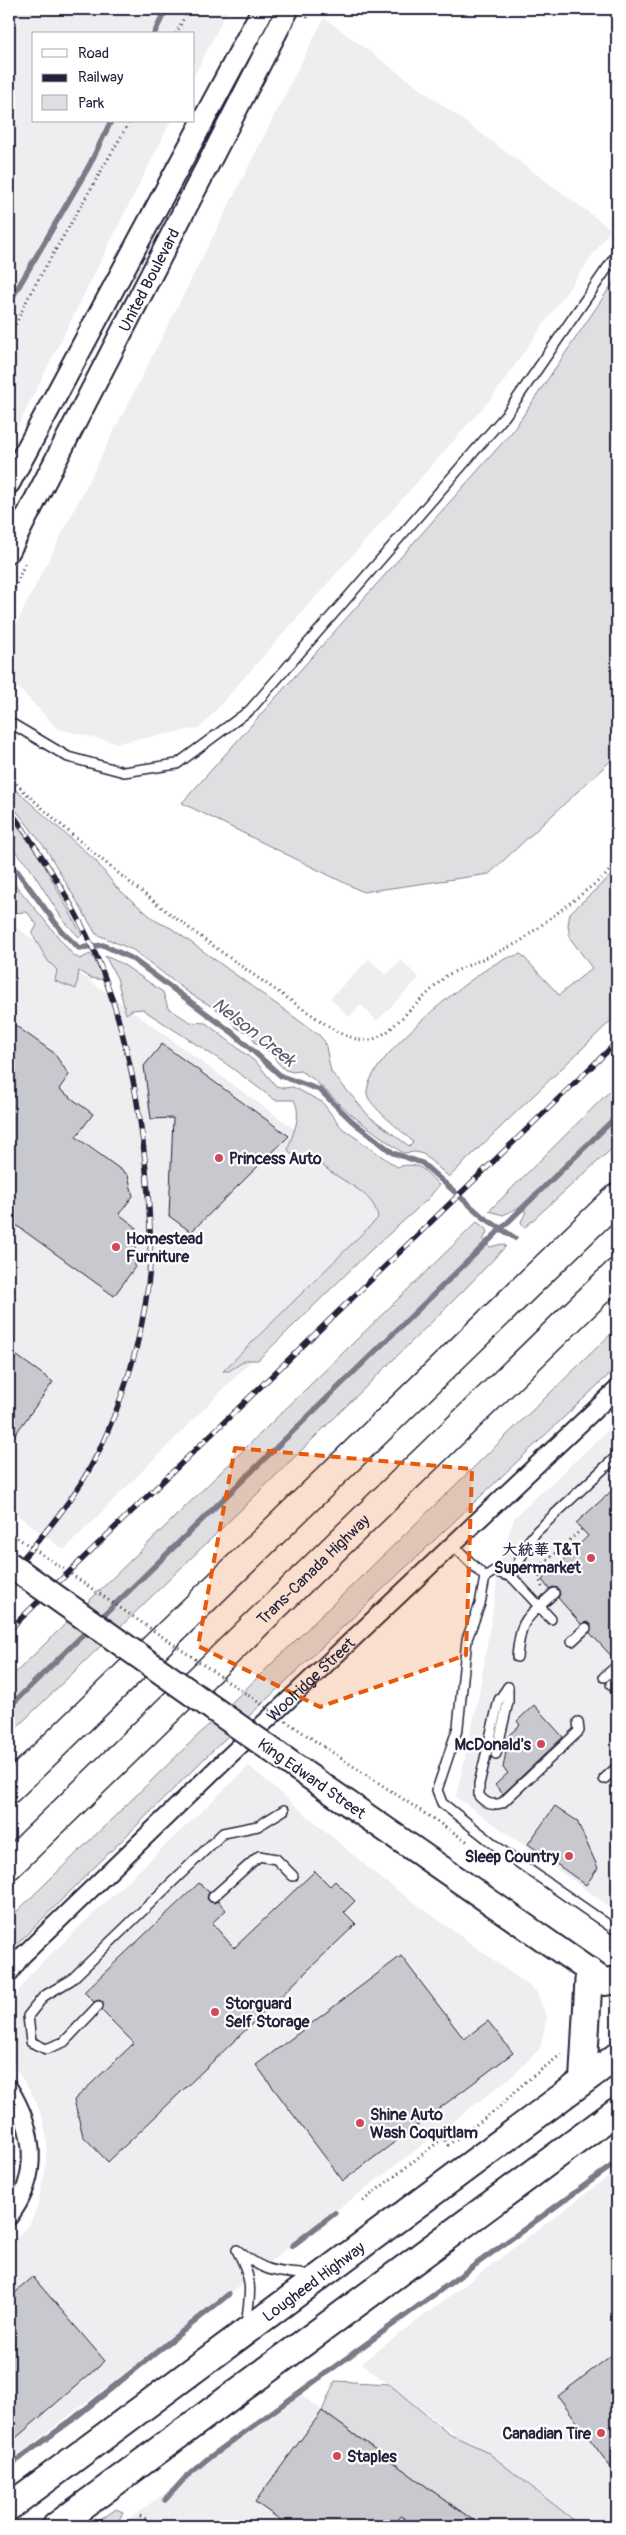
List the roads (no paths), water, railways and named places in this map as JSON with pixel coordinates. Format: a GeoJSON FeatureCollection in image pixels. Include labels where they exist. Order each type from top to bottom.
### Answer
{"type":"FeatureCollection","features":[{"type":"Feature","properties":{"kind":"highway"},"geometry":{"type":"LineString","coordinates":[[9,1789],[617,1198]]}},
{"type":"Feature","properties":{"kind":"highway","name":"Trans-Canada Highway"},"geometry":{"type":"LineString","coordinates":[[9,1865],[617,1273]]}},
{"type":"Feature","properties":{"kind":"main road","name":"King Edward Street"},"geometry":{"type":"LineString","coordinates":[[9,1564],[300,1770],[607,1981]]}},
{"type":"Feature","properties":{"kind":"main road"},"geometry":{"type":"LineString","coordinates":[[583,2080],[607,1981]]}},
{"type":"Feature","properties":{"kind":"main road","name":"Lougheed Highway"},"geometry":{"type":"LineString","coordinates":[[9,2507],[617,2056]]}},
{"type":"Feature","properties":{"kind":"main road"},"geometry":{"type":"LineString","coordinates":[[56,2526],[615,2115]]}},
{"type":"Feature","properties":{"kind":"street","name":"United Boulevard"},"geometry":{"type":"LineString","coordinates":[[9,483],[263,9]]}},
{"type":"Feature","properties":{"kind":"street","name":"United Boulevard"},"geometry":{"type":"LineString","coordinates":[[9,551],[288,9]]}},
{"type":"Feature","properties":{"kind":"street","name":"Woolridge Street"},"geometry":{"type":"LineString","coordinates":[[9,1974],[22,1956],[212,1772],[617,1389]]}},
{"type":"Feature","properties":{"kind":"street"},"geometry":{"type":"LineString","coordinates":[[9,2088],[27,2124],[31,2159],[24,2191],[9,2217]]}},
{"type":"Feature","properties":{"kind":"lane"},"geometry":{"type":"LineString","coordinates":[[9,722],[68,758],[124,772],[177,764],[242,716],[506,416],[617,254]]}},
{"type":"Feature","properties":{"kind":"lane"},"geometry":{"type":"LineString","coordinates":[[512,1577],[528,1542],[537,1531],[617,1456]]}},
{"type":"Feature","properties":{"kind":"lane"},"geometry":{"type":"LineString","coordinates":[[453,1545],[485,1577]]}},
{"type":"Feature","properties":{"kind":"lane"},"geometry":{"type":"LineString","coordinates":[[551,1619],[512,1577],[494,1571],[485,1577],[480,1604],[467,1639],[458,1727],[439,1782],[438,1798],[442,1804],[509,1856],[617,1931]]}},
{"type":"Feature","properties":{"kind":"lane"},"geometry":{"type":"LineString","coordinates":[[517,1657],[520,1629],[524,1621],[551,1596]]}},
{"type":"Feature","properties":{"kind":"lane"},"geometry":{"type":"LineString","coordinates":[[572,1641],[586,1628]]}},
{"type":"Feature","properties":{"kind":"lane"},"geometry":{"type":"LineString","coordinates":[[604,1677],[617,1666]]}},
{"type":"Feature","properties":{"kind":"lane"},"geometry":{"type":"LineString","coordinates":[[496,1754],[508,1702],[508,1687],[499,1700],[479,1784],[479,1796],[492,1806],[502,1803],[579,1731],[578,1722]]}},
{"type":"Feature","properties":{"kind":"lane"},"geometry":{"type":"LineString","coordinates":[[604,1779],[617,1766]]}},
{"type":"Feature","properties":{"kind":"lane"},"geometry":{"type":"LineString","coordinates":[[98,2006],[64,2042],[46,2049],[31,2042],[28,2016],[44,1996],[71,1980],[223,1833],[258,1826],[284,1810]]}},
{"type":"Feature","properties":{"kind":"lane"},"geometry":{"type":"LineString","coordinates":[[213,1897],[259,1856],[276,1859],[293,1876]]}},
{"type":"Feature","properties":{"kind":"lane"},"geometry":{"type":"LineString","coordinates":[[244,2332],[252,2291],[248,2270],[237,2250],[254,2264],[270,2271],[321,2275]]}},
{"type":"Feature","properties":{"kind":"waterway"},"geometry":{"type":"LineString","coordinates":[[155,32],[166,9]]}},
{"type":"Feature","properties":{"kind":"waterway"},"geometry":{"type":"LineString","coordinates":[[9,303],[89,166],[111,122]]}},
{"type":"Feature","properties":{"kind":"waterway","name":"Nelson Creek"},"geometry":{"type":"LineString","coordinates":[[9,866],[17,871],[63,933],[79,948],[103,945],[131,958],[233,1033],[281,1076],[320,1090],[352,1121],[393,1153],[422,1163],[483,1217],[515,1238]]}},
{"type":"Feature","properties":{"kind":"waterway"},"geometry":{"type":"LineString","coordinates":[[99,1620],[617,1116]]}},
{"type":"Feature","properties":{"kind":"waterway"},"geometry":{"type":"LineString","coordinates":[[9,1707],[90,1628]]}},
{"type":"Feature","properties":{"kind":"waterway"},"geometry":{"type":"LineString","coordinates":[[165,2500],[185,2478],[206,2460],[617,2162]]}},
{"type":"Feature","properties":{"kind":"waterway"},"geometry":{"type":"LineString","coordinates":[[292,2246],[335,2213]]}},
{"type":"Feature","properties":{"kind":"waterway"},"geometry":{"type":"LineString","coordinates":[[9,2466],[72,2420],[229,2294]]}},
{"type":"Feature","properties":{"kind":"railway"},"geometry":{"type":"LineString","coordinates":[[9,809],[69,901],[98,960],[109,988],[125,1045],[137,1104],[142,1134],[150,1227],[149,1274],[141,1328],[130,1371],[107,1433],[89,1470],[69,1501],[9,1574]]}},
{"type":"Feature","properties":{"kind":"railway"},"geometry":{"type":"LineString","coordinates":[[9,1630],[617,1042]]}},
{"type":"Feature","properties":{"kind":"place","name":"Princess Auto"},"geometry":{"type":"Point","coordinates":[219,1158]}},
{"type":"Feature","properties":{"kind":"place","name":"Homestead Furniture"},"geometry":{"type":"Point","coordinates":[116,1247]}},
{"type":"Feature","properties":{"kind":"place","name":"大統華 T&T Supermarket"},"geometry":{"type":"Point","coordinates":[591,1558]}},
{"type":"Feature","properties":{"kind":"place","name":"McDonald's"},"geometry":{"type":"Point","coordinates":[541,1744]}},
{"type":"Feature","properties":{"kind":"place","name":"Sleep Country"},"geometry":{"type":"Point","coordinates":[569,1856]}},
{"type":"Feature","properties":{"kind":"place","name":"Storguard Self Storage"},"geometry":{"type":"Point","coordinates":[215,2012]}},
{"type":"Feature","properties":{"kind":"place","name":"Shine Auto Wash Coquitlam"},"geometry":{"type":"Point","coordinates":[360,2123]}},
{"type":"Feature","properties":{"kind":"place","name":"Canadian Tire"},"geometry":{"type":"Point","coordinates":[601,2433]}},
{"type":"Feature","properties":{"kind":"place","name":"Staples"},"geometry":{"type":"Point","coordinates":[337,2456]}}]}
